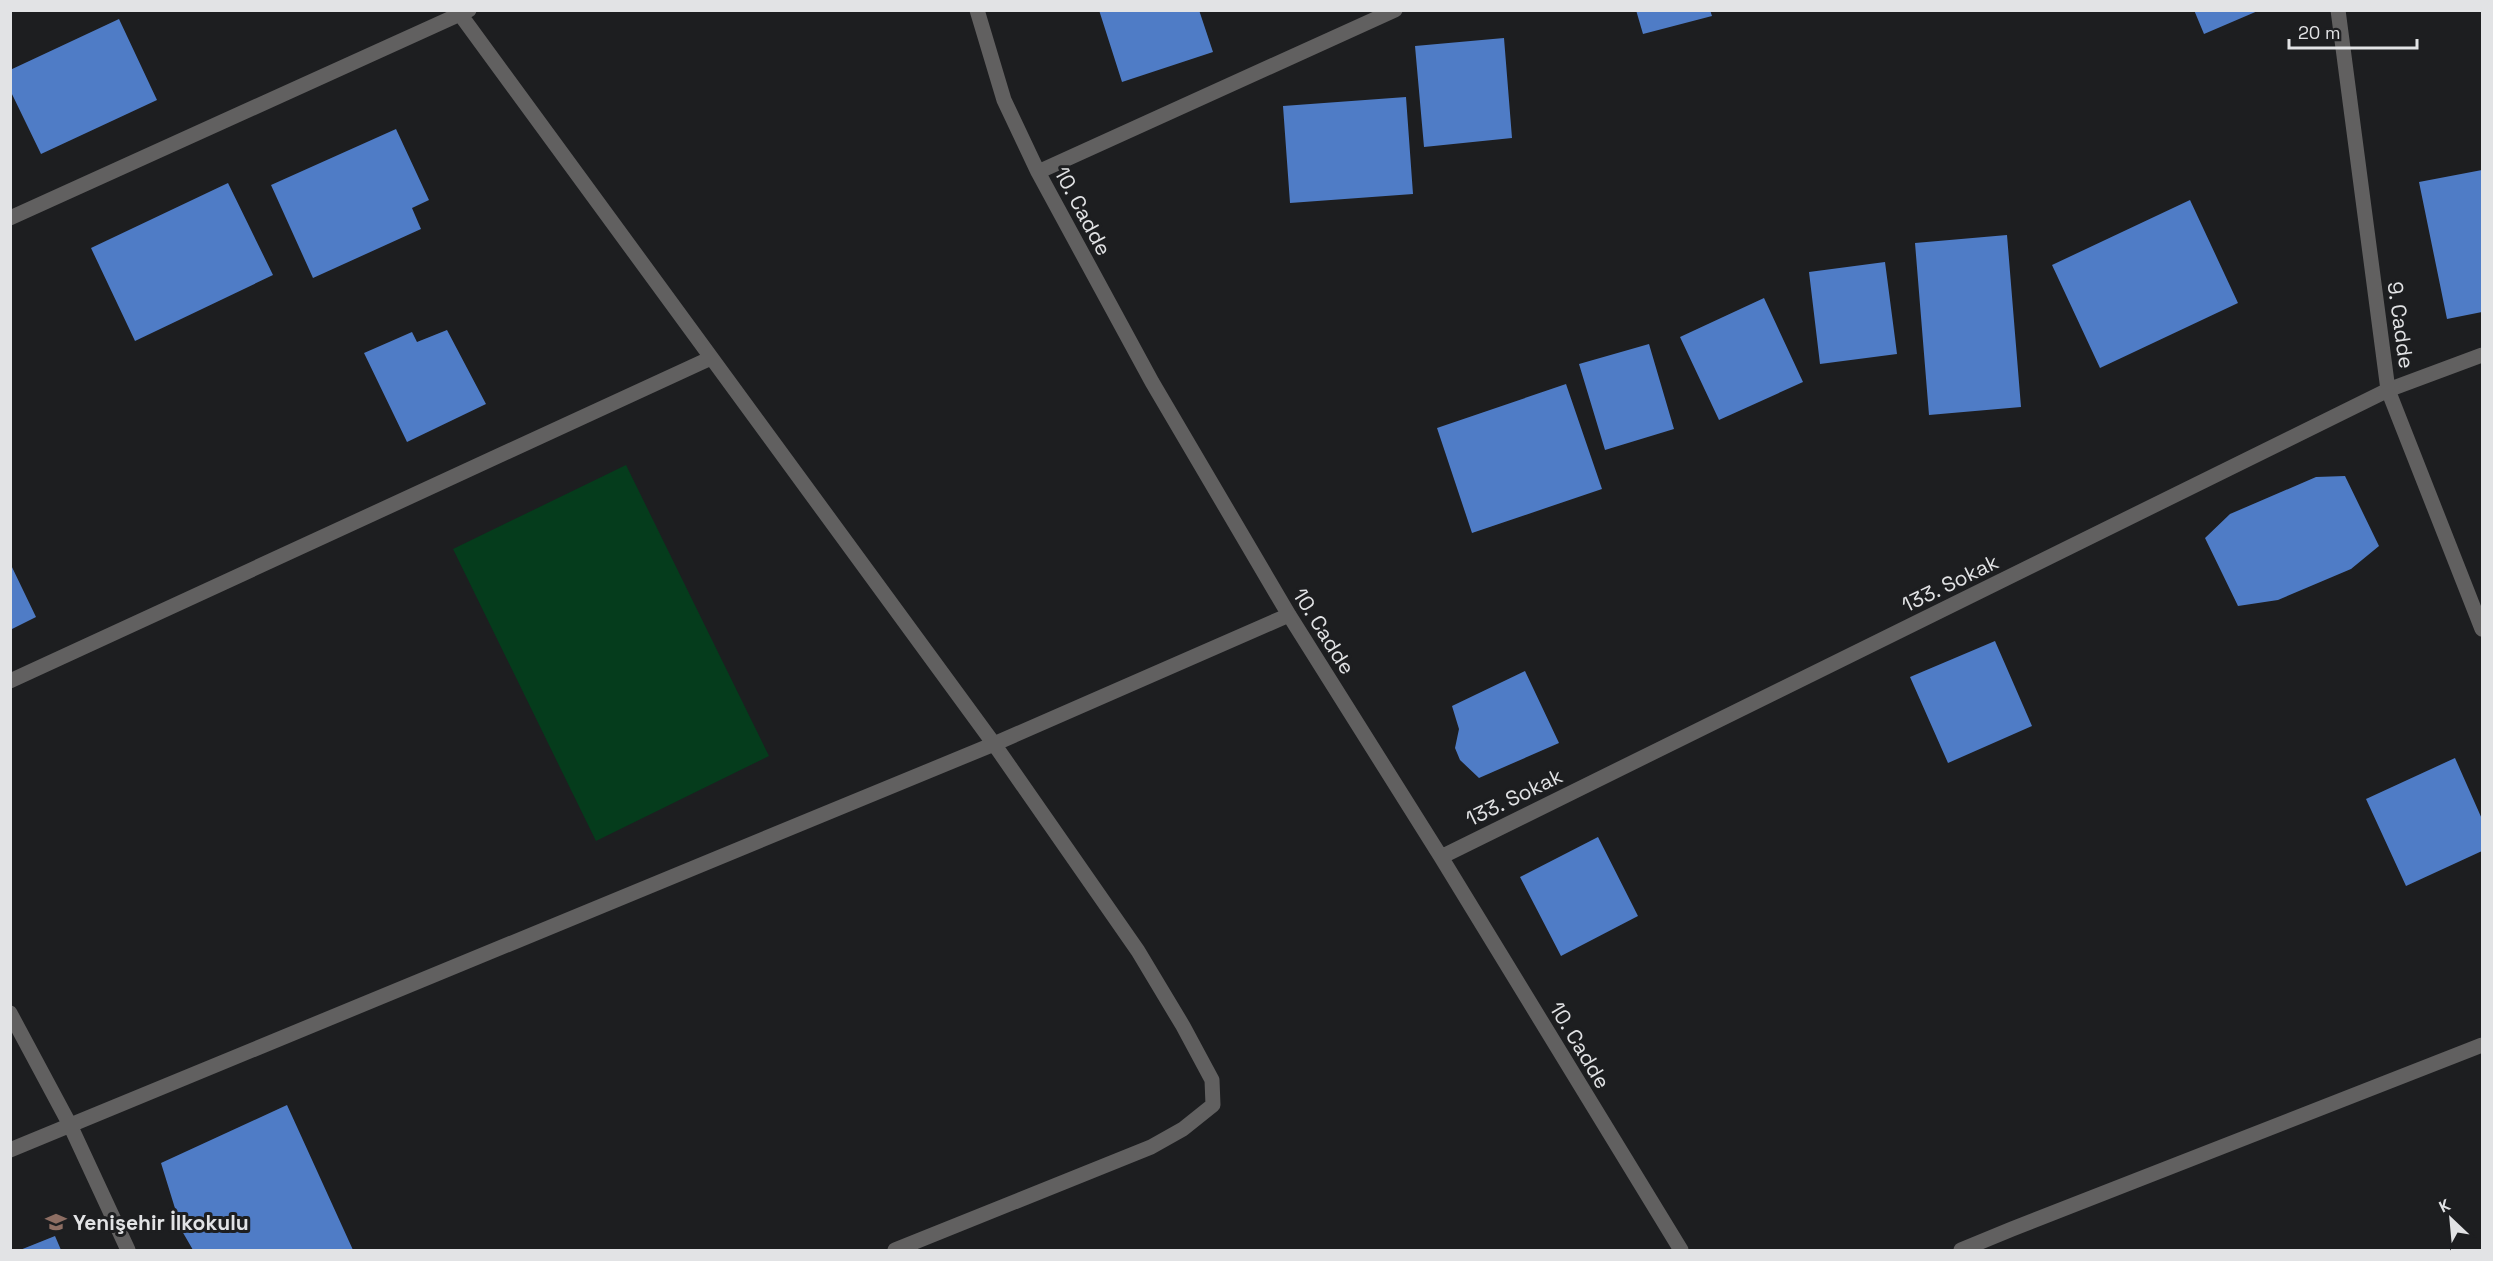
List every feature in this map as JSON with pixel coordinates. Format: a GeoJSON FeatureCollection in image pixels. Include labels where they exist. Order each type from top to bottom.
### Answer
{"type":"FeatureCollection","features":[{"type":"Feature","properties":{"kind":"street","name":"10. Cadde"},"geometry":{"type":"LineString","coordinates":[[977,10],[1004,100],[1038,172],[1152,382],[1289,615],[1441,857],[1681,1251]]}},
{"type":"Feature","properties":{"kind":"street"},"geometry":{"type":"LineString","coordinates":[[1038,172],[1395,10]]}},
{"type":"Feature","properties":{"kind":"street","name":"9. Cadde"},"geometry":{"type":"LineString","coordinates":[[2338,10],[2388,390],[2482,628]]}},
{"type":"Feature","properties":{"kind":"street"},"geometry":{"type":"LineString","coordinates":[[10,218],[461,12],[994,744],[1138,951],[1212,1080],[1213,1105],[1183,1129],[1151,1148],[895,1251]]}},
{"type":"Feature","properties":{"kind":"street","name":"133. Sokak"},"geometry":{"type":"LineString","coordinates":[[1441,857],[2388,390],[2482,355]]}},
{"type":"Feature","properties":{"kind":"street"},"geometry":{"type":"LineString","coordinates":[[10,681],[711,358]]}},
{"type":"Feature","properties":{"kind":"street"},"geometry":{"type":"LineString","coordinates":[[10,1150],[994,744],[1289,615]]}},
{"type":"Feature","properties":{"kind":"street"},"geometry":{"type":"LineString","coordinates":[[10,1013],[70,1125],[128,1251]]}},
{"type":"Feature","properties":{"kind":"street"},"geometry":{"type":"LineString","coordinates":[[1961,1251],[2023,1224],[2482,1045]]}},
{"type":"Feature","properties":{"kind":"green space"},"geometry":{"type":"Polygon","coordinates":[[[626,465],[769,756],[596,841],[453,549],[626,465]]]}},
{"type":"Feature","properties":{"kind":"building"},"geometry":{"type":"Polygon","coordinates":[[[1099,10],[1199,10],[1213,52],[1122,82],[1099,10]]]}},
{"type":"Feature","properties":{"kind":"building"},"geometry":{"type":"Polygon","coordinates":[[[1636,10],[1710,10],[1712,16],[1643,34],[1636,10]]]}},
{"type":"Feature","properties":{"kind":"building"},"geometry":{"type":"Polygon","coordinates":[[[2194,10],[2260,10],[2204,34],[2194,10]]]}},
{"type":"Feature","properties":{"kind":"building"},"geometry":{"type":"Polygon","coordinates":[[[119,19],[157,100],[41,154],[10,90],[10,70],[119,19]]]}},
{"type":"Feature","properties":{"kind":"building"},"geometry":{"type":"Polygon","coordinates":[[[1504,38],[1512,138],[1424,147],[1415,46],[1504,38]]]}},
{"type":"Feature","properties":{"kind":"building"},"geometry":{"type":"Polygon","coordinates":[[[1406,97],[1413,194],[1290,203],[1283,106],[1406,97]]]}},
{"type":"Feature","properties":{"kind":"building"},"geometry":{"type":"Polygon","coordinates":[[[396,129],[429,200],[412,208],[421,229],[313,278],[271,185],[396,129]]]}},
{"type":"Feature","properties":{"kind":"building"},"geometry":{"type":"Polygon","coordinates":[[[2482,170],[2482,312],[2447,319],[2419,182],[2482,170]]]}},
{"type":"Feature","properties":{"kind":"building"},"geometry":{"type":"Polygon","coordinates":[[[228,183],[273,275],[135,341],[91,248],[228,183]]]}},
{"type":"Feature","properties":{"kind":"building"},"geometry":{"type":"Polygon","coordinates":[[[2190,200],[2238,303],[2100,368],[2052,265],[2190,200]]]}},
{"type":"Feature","properties":{"kind":"building"},"geometry":{"type":"Polygon","coordinates":[[[2007,235],[2021,407],[1929,415],[1915,243],[2007,235]]]}},
{"type":"Feature","properties":{"kind":"building"},"geometry":{"type":"Polygon","coordinates":[[[1885,262],[1897,354],[1820,364],[1809,272],[1885,262]]]}},
{"type":"Feature","properties":{"kind":"building"},"geometry":{"type":"Polygon","coordinates":[[[1764,298],[1803,382],[1719,420],[1680,337],[1764,298]]]}},
{"type":"Feature","properties":{"kind":"building"},"geometry":{"type":"Polygon","coordinates":[[[447,330],[486,404],[407,442],[364,353],[412,332],[417,342],[447,330]]]}},
{"type":"Feature","properties":{"kind":"building"},"geometry":{"type":"Polygon","coordinates":[[[1649,344],[1674,429],[1605,450],[1579,364],[1649,344]]]}},
{"type":"Feature","properties":{"kind":"building"},"geometry":{"type":"Polygon","coordinates":[[[1566,384],[1602,489],[1472,533],[1437,428],[1566,384]]]}},
{"type":"Feature","properties":{"kind":"building"},"geometry":{"type":"Polygon","coordinates":[[[2345,476],[2379,546],[2351,569],[2278,600],[2238,606],[2205,538],[2230,514],[2316,477],[2345,476]]]}},
{"type":"Feature","properties":{"kind":"building"},"geometry":{"type":"Polygon","coordinates":[[[10,563],[36,617],[10,630],[10,563]]]}},
{"type":"Feature","properties":{"kind":"building"},"geometry":{"type":"Polygon","coordinates":[[[1995,641],[2032,726],[1948,763],[1910,677],[1995,641]]]}},
{"type":"Feature","properties":{"kind":"building"},"geometry":{"type":"Polygon","coordinates":[[[1525,671],[1559,743],[1479,778],[1460,760],[1455,748],[1459,729],[1452,706],[1525,671]]]}},
{"type":"Feature","properties":{"kind":"building"},"geometry":{"type":"Polygon","coordinates":[[[2455,758],[2482,819],[2482,851],[2406,886],[2366,799],[2455,758]]]}},
{"type":"Feature","properties":{"kind":"building"},"geometry":{"type":"Polygon","coordinates":[[[1598,837],[1638,916],[1561,956],[1520,877],[1598,837]]]}},
{"type":"Feature","properties":{"kind":"building"},"geometry":{"type":"Polygon","coordinates":[[[287,1105],[353,1250],[193,1250],[182,1231],[161,1163],[287,1105]]]}},
{"type":"Feature","properties":{"kind":"building"},"geometry":{"type":"Polygon","coordinates":[[[55,1236],[61,1250],[20,1250],[55,1236]]]}},
{"type":"Feature","properties":{"kind":"place","name":"Yenişehir İlkokulu"},"geometry":{"type":"Point","coordinates":[56,1222]}}]}
